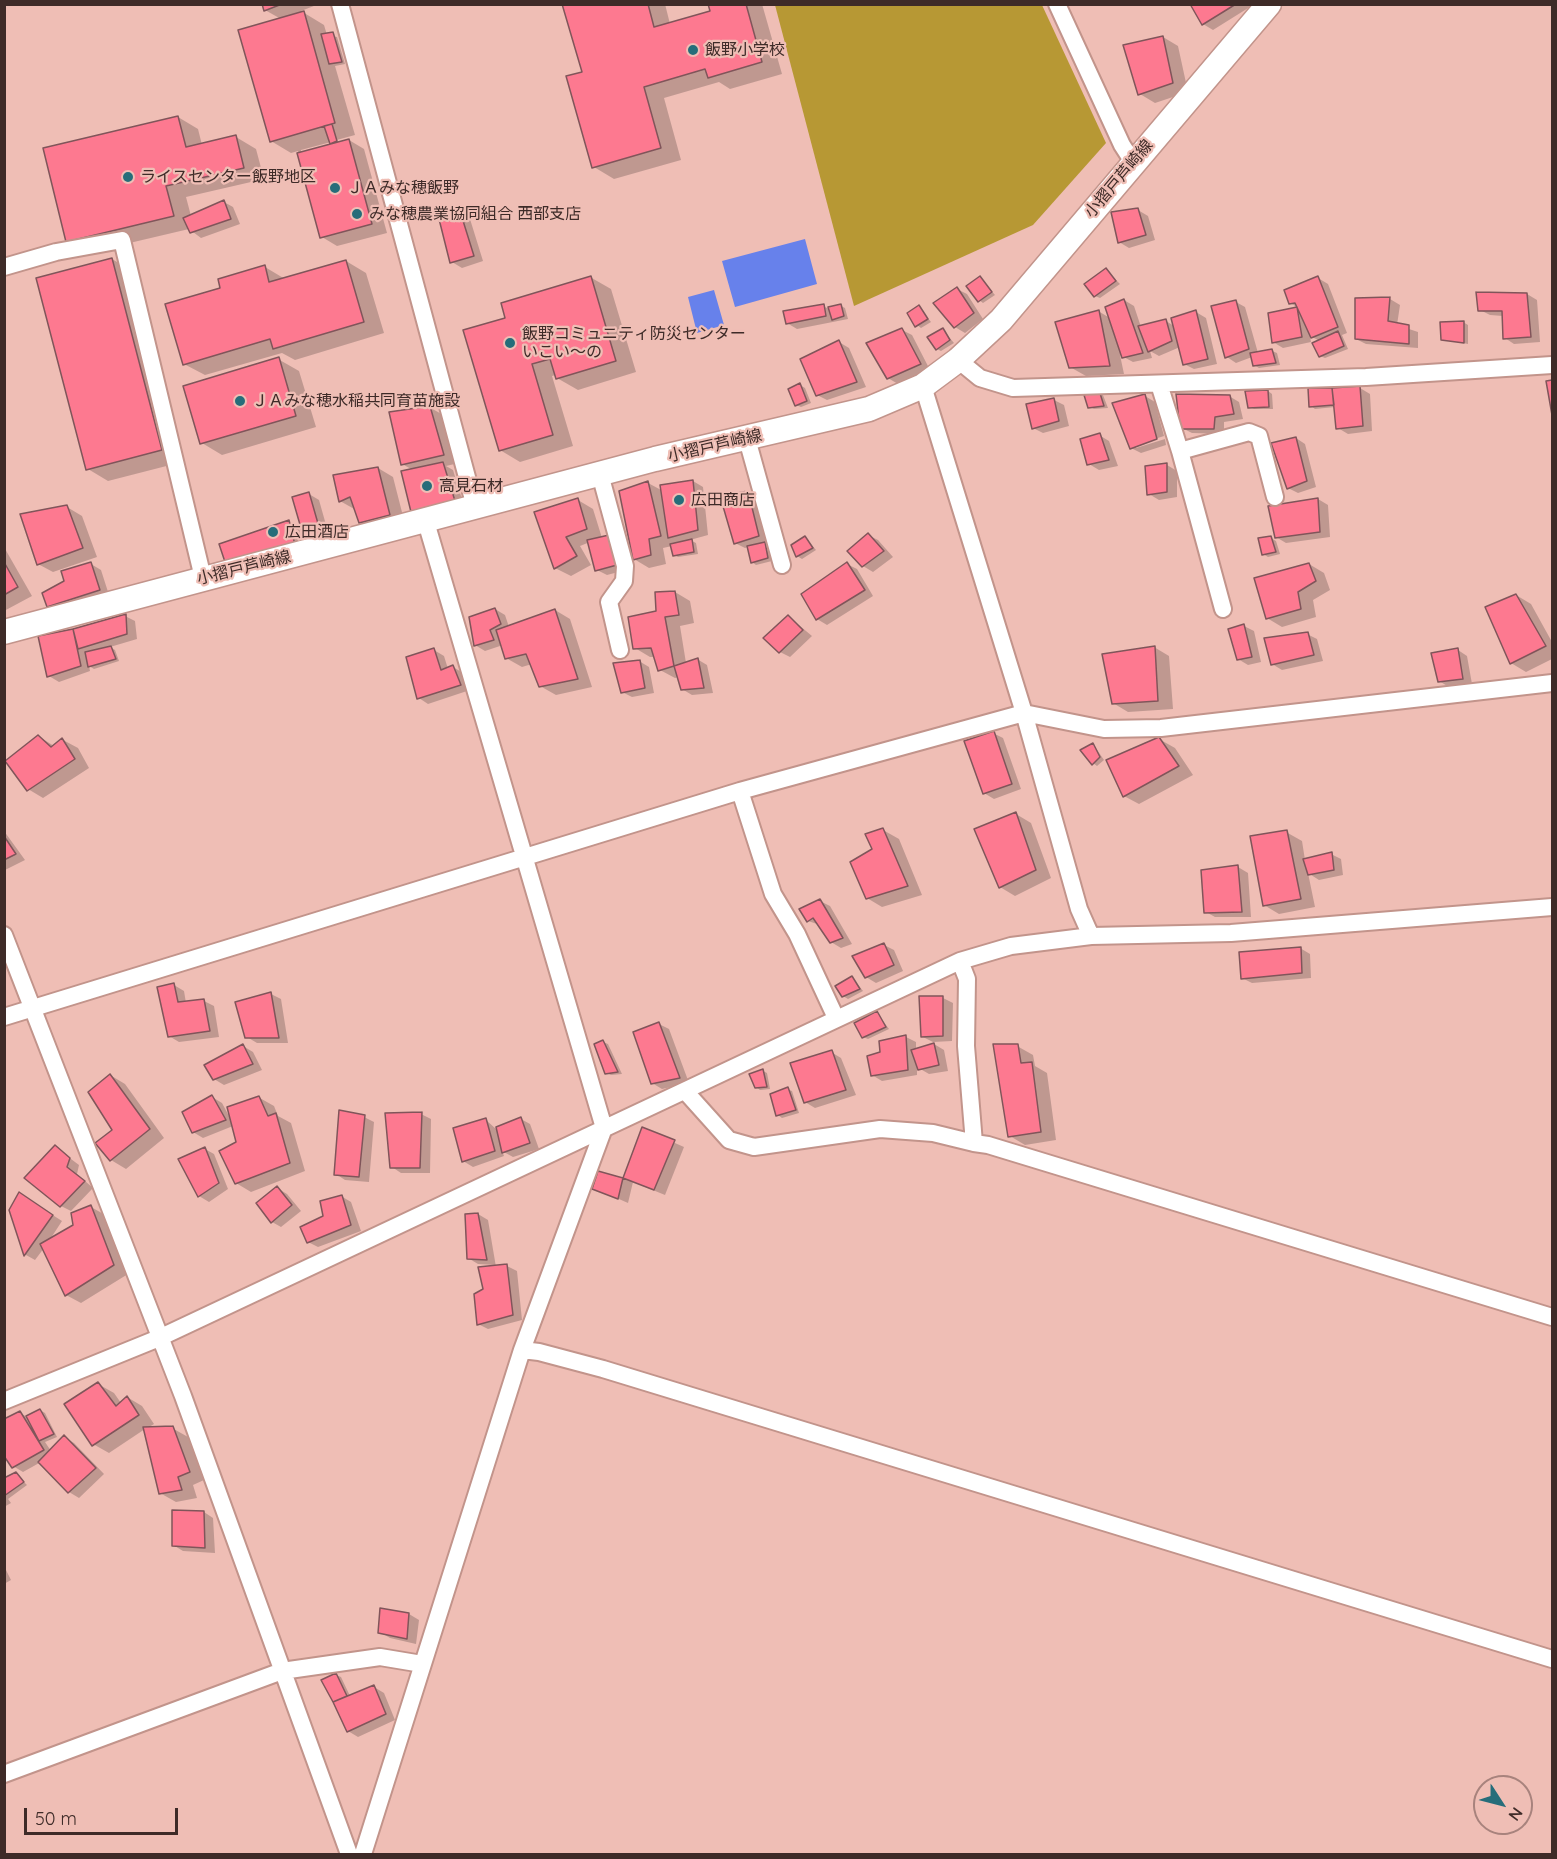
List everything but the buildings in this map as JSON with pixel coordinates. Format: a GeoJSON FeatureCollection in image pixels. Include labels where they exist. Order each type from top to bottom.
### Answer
{"type":"FeatureCollection","features":[{"type":"Feature","properties":{"kind":"main road","name":"小摺戸芦崎線"},"geometry":{"type":"LineString","coordinates":[[4,632],[203,578],[426,522],[600,474],[869,409],[923,386],[958,360],[1001,320],[1269,4]]}},
{"type":"Feature","properties":{"kind":"street"},"geometry":{"type":"LineString","coordinates":[[340,4],[475,507]]}},
{"type":"Feature","properties":{"kind":"street"},"geometry":{"type":"LineString","coordinates":[[1057,4],[1122,145],[1133,162]]}},
{"type":"Feature","properties":{"kind":"street"},"geometry":{"type":"LineString","coordinates":[[4,267],[56,252],[122,240],[203,578]]}},
{"type":"Feature","properties":{"kind":"street"},"geometry":{"type":"LineString","coordinates":[[958,360],[980,378],[1013,388],[1366,377],[1552,365]]}},
{"type":"Feature","properties":{"kind":"street"},"geometry":{"type":"LineString","coordinates":[[1159,384],[1180,451],[1223,609]]}},
{"type":"Feature","properties":{"kind":"street"},"geometry":{"type":"LineString","coordinates":[[923,386],[1024,713],[1079,909],[1091,936]]}},
{"type":"Feature","properties":{"kind":"street"},"geometry":{"type":"LineString","coordinates":[[1180,451],[1249,432],[1259,436],[1275,496]]}},
{"type":"Feature","properties":{"kind":"street"},"geometry":{"type":"LineString","coordinates":[[747,439],[782,565]]}},
{"type":"Feature","properties":{"kind":"street"},"geometry":{"type":"LineString","coordinates":[[600,474],[625,566],[624,581],[609,602],[620,650]]}},
{"type":"Feature","properties":{"kind":"street"},"geometry":{"type":"LineString","coordinates":[[363,1854],[522,1350],[604,1128],[426,522]]}},
{"type":"Feature","properties":{"kind":"street"},"geometry":{"type":"LineString","coordinates":[[4,1017],[740,792],[1024,713],[1104,729],[1161,728],[1552,683]]}},
{"type":"Feature","properties":{"kind":"street"},"geometry":{"type":"LineString","coordinates":[[740,792],[773,894],[797,934],[836,1018]]}},
{"type":"Feature","properties":{"kind":"street"},"geometry":{"type":"LineString","coordinates":[[4,1401],[159,1338],[960,961],[1011,946],[1091,936],[1231,933],[1552,907]]}},
{"type":"Feature","properties":{"kind":"street"},"geometry":{"type":"LineString","coordinates":[[4,935],[183,1396],[350,1854]]}},
{"type":"Feature","properties":{"kind":"street"},"geometry":{"type":"LineString","coordinates":[[960,961],[967,979],[966,1046],[975,1143]]}},
{"type":"Feature","properties":{"kind":"street"},"geometry":{"type":"LineString","coordinates":[[685,1091],[729,1140],[754,1147],[880,1129],[933,1133],[975,1143],[1552,1317]]}},
{"type":"Feature","properties":{"kind":"street"},"geometry":{"type":"LineString","coordinates":[[522,1350],[539,1352],[603,1369],[1552,1659]]}},
{"type":"Feature","properties":{"kind":"street"},"geometry":{"type":"LineString","coordinates":[[4,1774],[282,1671],[380,1656],[422,1664]]}},
{"type":"Feature","properties":{"kind":"shaded area"},"geometry":{"type":"Polygon","coordinates":[[[775,5],[1042,5],[1106,143],[1033,225],[854,306],[775,5]]]}},
{"type":"Feature","properties":{"kind":"water"},"geometry":{"type":"Polygon","coordinates":[[[805,239],[817,284],[735,307],[722,261],[805,239]]]}},
{"type":"Feature","properties":{"kind":"water"},"geometry":{"type":"Polygon","coordinates":[[[714,290],[724,325],[697,333],[688,297],[714,290]]]}},
{"type":"Feature","properties":{"kind":"place","name":"飯野小学校"},"geometry":{"type":"Point","coordinates":[693,50]}},
{"type":"Feature","properties":{"kind":"place","name":"ライスセンター飯野地区"},"geometry":{"type":"Point","coordinates":[128,177]}},
{"type":"Feature","properties":{"kind":"place","name":"ＪＡみな穂飯野"},"geometry":{"type":"Point","coordinates":[335,188]}},
{"type":"Feature","properties":{"kind":"place","name":"みな穂農業協同組合 西部支店"},"geometry":{"type":"Point","coordinates":[357,214]}},
{"type":"Feature","properties":{"kind":"place","name":"飯野コミュニティ防災センター いこい～の"},"geometry":{"type":"Point","coordinates":[510,343]}},
{"type":"Feature","properties":{"kind":"place","name":"ＪＡみな穂水稲共同育苗施設"},"geometry":{"type":"Point","coordinates":[240,401]}},
{"type":"Feature","properties":{"kind":"place","name":"高見石材"},"geometry":{"type":"Point","coordinates":[427,486]}},
{"type":"Feature","properties":{"kind":"place","name":"広田商店"},"geometry":{"type":"Point","coordinates":[679,500]}},
{"type":"Feature","properties":{"kind":"place","name":"広田酒店"},"geometry":{"type":"Point","coordinates":[273,532]}}]}
